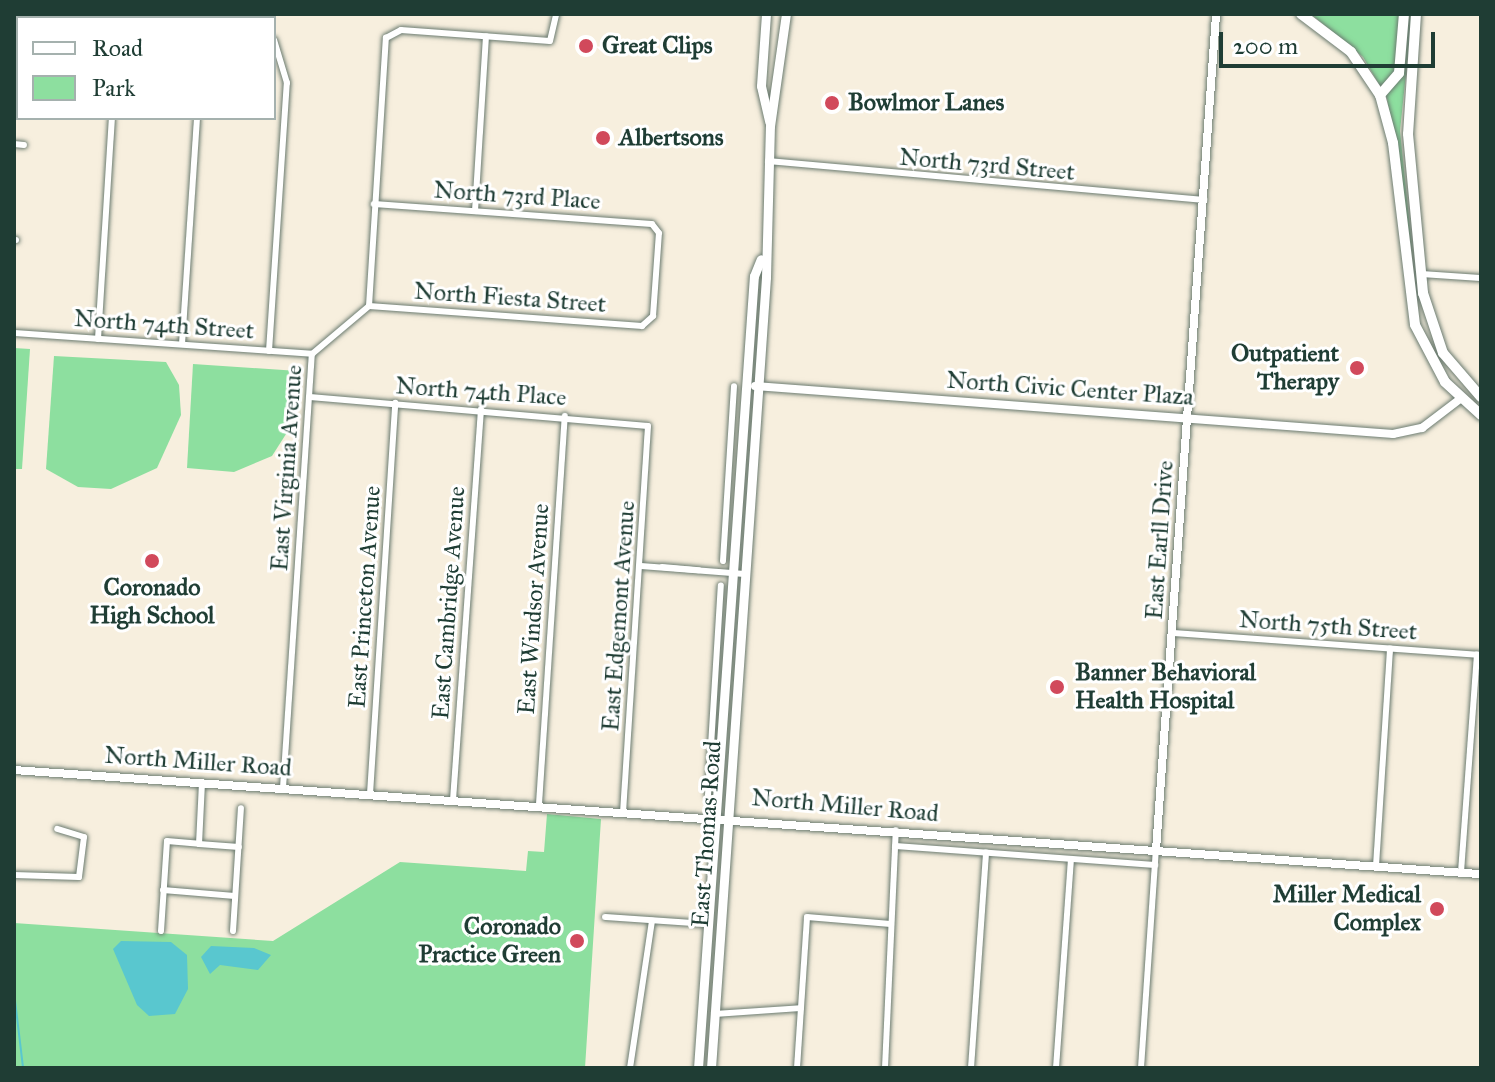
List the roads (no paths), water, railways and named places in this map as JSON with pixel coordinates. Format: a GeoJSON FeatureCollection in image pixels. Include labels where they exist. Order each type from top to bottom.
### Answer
{"type":"FeatureCollection","features":[{"type":"Feature","properties":{"kind":"main road","name":"East Thomas Road"},"geometry":{"type":"LineString","coordinates":[[766,14],[761,86],[770,126]]}},
{"type":"Feature","properties":{"kind":"main road","name":"East Thomas Road"},"geometry":{"type":"LineString","coordinates":[[711,1068],[722,816],[716,746],[726,602],[733,573],[730,542],[761,258],[770,126],[786,14]]}},
{"type":"Feature","properties":{"kind":"main road"},"geometry":{"type":"LineString","coordinates":[[1301,14],[1351,52],[1380,95],[1393,143],[1406,274],[1419,337],[1460,399],[1481,415]]}},
{"type":"Feature","properties":{"kind":"main road"},"geometry":{"type":"LineString","coordinates":[[1380,95],[1394,81],[1404,14]]}},
{"type":"Feature","properties":{"kind":"main road"},"geometry":{"type":"LineString","coordinates":[[1408,141],[1416,14]]}},
{"type":"Feature","properties":{"kind":"main road"},"geometry":{"type":"LineString","coordinates":[[1394,81],[1404,89],[1420,274],[1437,342],[1470,388],[1481,397]]}},
{"type":"Feature","properties":{"kind":"main road","name":"East Thomas Road"},"geometry":{"type":"LineString","coordinates":[[698,1068],[708,924],[743,603],[758,387],[761,258]]}},
{"type":"Feature","properties":{"kind":"street"},"geometry":{"type":"LineString","coordinates":[[369,306],[374,204],[389,33],[554,39],[556,14]]}},
{"type":"Feature","properties":{"kind":"street","name":"East Earll Drive"},"geometry":{"type":"LineString","coordinates":[[1141,1068],[1216,14]]}},
{"type":"Feature","properties":{"kind":"street"},"geometry":{"type":"LineString","coordinates":[[475,211],[486,36]]}},
{"type":"Feature","properties":{"kind":"street"},"geometry":{"type":"LineString","coordinates":[[269,351],[285,70],[276,45]]}},
{"type":"Feature","properties":{"kind":"street"},"geometry":{"type":"LineString","coordinates":[[276,69],[285,70]]}},
{"type":"Feature","properties":{"kind":"street"},"geometry":{"type":"LineString","coordinates":[[98,339],[112,120]]}},
{"type":"Feature","properties":{"kind":"street"},"geometry":{"type":"LineString","coordinates":[[182,344],[197,120]]}},
{"type":"Feature","properties":{"kind":"street"},"geometry":{"type":"LineString","coordinates":[[14,144],[24,145]]}},
{"type":"Feature","properties":{"kind":"street","name":"North 73rd Street"},"geometry":{"type":"LineString","coordinates":[[768,161],[1204,200]]}},
{"type":"Feature","properties":{"kind":"street","name":"North 73rd Place"},"geometry":{"type":"LineString","coordinates":[[374,204],[657,228],[649,322]]}},
{"type":"Feature","properties":{"kind":"street"},"geometry":{"type":"LineString","coordinates":[[1406,274],[1481,278]]}},
{"type":"Feature","properties":{"kind":"street","name":"North Fiesta Street"},"geometry":{"type":"LineString","coordinates":[[369,306],[649,322]]}},
{"type":"Feature","properties":{"kind":"street","name":"East Virginia Avenue"},"geometry":{"type":"LineString","coordinates":[[283,788],[312,354],[369,306]]}},
{"type":"Feature","properties":{"kind":"street","name":"North 74th Street"},"geometry":{"type":"LineString","coordinates":[[14,333],[312,354]]}},
{"type":"Feature","properties":{"kind":"street","name":"North Civic Center Plaza"},"geometry":{"type":"LineString","coordinates":[[746,385],[1403,433],[1441,417],[1470,388]]}},
{"type":"Feature","properties":{"kind":"street","name":"East Thomas Road"},"geometry":{"type":"LineString","coordinates":[[723,561],[730,542],[734,386]]}},
{"type":"Feature","properties":{"kind":"street","name":"North 74th Place"},"geometry":{"type":"LineString","coordinates":[[310,397],[565,416],[648,426]]}},
{"type":"Feature","properties":{"kind":"street","name":"East Princeton Avenue"},"geometry":{"type":"LineString","coordinates":[[370,794],[395,403]]}},
{"type":"Feature","properties":{"kind":"street","name":"East Cambridge Avenue"},"geometry":{"type":"LineString","coordinates":[[453,800],[481,409]]}},
{"type":"Feature","properties":{"kind":"street","name":"East Windsor Avenue"},"geometry":{"type":"LineString","coordinates":[[539,804],[565,416]]}},
{"type":"Feature","properties":{"kind":"street","name":"East Edgemont Avenue"},"geometry":{"type":"LineString","coordinates":[[623,809],[648,426]]}},
{"type":"Feature","properties":{"kind":"street"},"geometry":{"type":"LineString","coordinates":[[731,441],[743,442]]}},
{"type":"Feature","properties":{"kind":"street"},"geometry":{"type":"LineString","coordinates":[[730,542],[747,543]]}},
{"type":"Feature","properties":{"kind":"street"},"geometry":{"type":"LineString","coordinates":[[641,566],[745,574]]}},
{"type":"Feature","properties":{"kind":"street","name":"East Thomas Road"},"geometry":{"type":"LineString","coordinates":[[721,585],[726,602]]}},
{"type":"Feature","properties":{"kind":"street"},"geometry":{"type":"LineString","coordinates":[[726,602],[743,603]]}},
{"type":"Feature","properties":{"kind":"street","name":"North 75th Street"},"geometry":{"type":"LineString","coordinates":[[1173,633],[1479,655]]}},
{"type":"Feature","properties":{"kind":"street"},"geometry":{"type":"LineString","coordinates":[[1376,866],[1390,648]]}},
{"type":"Feature","properties":{"kind":"street"},"geometry":{"type":"LineString","coordinates":[[1461,872],[1479,655]]}},
{"type":"Feature","properties":{"kind":"street","name":"East Thomas Road"},"geometry":{"type":"LineString","coordinates":[[708,795],[716,746]]}},
{"type":"Feature","properties":{"kind":"street"},"geometry":{"type":"LineString","coordinates":[[14,770],[14,780]]}},
{"type":"Feature","properties":{"kind":"street","name":"North Miller Road"},"geometry":{"type":"LineString","coordinates":[[14,770],[722,816],[1481,874]]}},
{"type":"Feature","properties":{"kind":"street"},"geometry":{"type":"LineString","coordinates":[[199,844],[202,782]]}},
{"type":"Feature","properties":{"kind":"street"},"geometry":{"type":"LineString","coordinates":[[233,931],[241,808]]}},
{"type":"Feature","properties":{"kind":"street"},"geometry":{"type":"LineString","coordinates":[[14,875],[79,877],[84,837],[57,829]]}},
{"type":"Feature","properties":{"kind":"street"},"geometry":{"type":"LineString","coordinates":[[885,1068],[896,830]]}},
{"type":"Feature","properties":{"kind":"street"},"geometry":{"type":"LineString","coordinates":[[161,931],[167,841],[239,847]]}},
{"type":"Feature","properties":{"kind":"street","name":"North Miller Road"},"geometry":{"type":"LineString","coordinates":[[895,846],[1155,865]]}},
{"type":"Feature","properties":{"kind":"street"},"geometry":{"type":"LineString","coordinates":[[971,1068],[986,853]]}},
{"type":"Feature","properties":{"kind":"street"},"geometry":{"type":"LineString","coordinates":[[1056,1068],[1071,860]]}},
{"type":"Feature","properties":{"kind":"street"},"geometry":{"type":"LineString","coordinates":[[163,890],[235,896]]}},
{"type":"Feature","properties":{"kind":"street"},"geometry":{"type":"LineString","coordinates":[[605,917],[708,924]]}},
{"type":"Feature","properties":{"kind":"street"},"geometry":{"type":"LineString","coordinates":[[797,1068],[807,917],[891,924]]}},
{"type":"Feature","properties":{"kind":"street"},"geometry":{"type":"LineString","coordinates":[[630,1068],[652,921]]}},
{"type":"Feature","properties":{"kind":"street"},"geometry":{"type":"LineString","coordinates":[[714,1014],[801,1008]]}},
{"type":"Feature","properties":{"kind":"water"},"geometry":{"type":"Polygon","coordinates":[[[121,941],[171,942],[187,955],[188,989],[175,1014],[149,1016],[137,1005],[113,949],[121,941]]]}},
{"type":"Feature","properties":{"kind":"water"},"geometry":{"type":"Polygon","coordinates":[[[211,946],[254,948],[271,955],[258,970],[220,965],[210,974],[201,957],[211,946]]]}},
{"type":"Feature","properties":{"kind":"waterway"},"geometry":{"type":"LineString","coordinates":[[14,992],[23,1068]]}},
{"type":"Feature","properties":{"kind":"place","name":"Great Clips"},"geometry":{"type":"Point","coordinates":[586,46]}},
{"type":"Feature","properties":{"kind":"place","name":"Bowlmor Lanes"},"geometry":{"type":"Point","coordinates":[832,103]}},
{"type":"Feature","properties":{"kind":"place","name":"Albertsons"},"geometry":{"type":"Point","coordinates":[603,138]}},
{"type":"Feature","properties":{"kind":"place","name":"Outpatient Therapy"},"geometry":{"type":"Point","coordinates":[1357,368]}},
{"type":"Feature","properties":{"kind":"place","name":"Coronado High School"},"geometry":{"type":"Point","coordinates":[152,561]}},
{"type":"Feature","properties":{"kind":"place","name":"Banner Behavioral Health Hospital"},"geometry":{"type":"Point","coordinates":[1057,687]}},
{"type":"Feature","properties":{"kind":"place","name":"Miller Medical Complex"},"geometry":{"type":"Point","coordinates":[1437,909]}},
{"type":"Feature","properties":{"kind":"place","name":"Coronado Practice Green"},"geometry":{"type":"Point","coordinates":[577,941]}}]}
